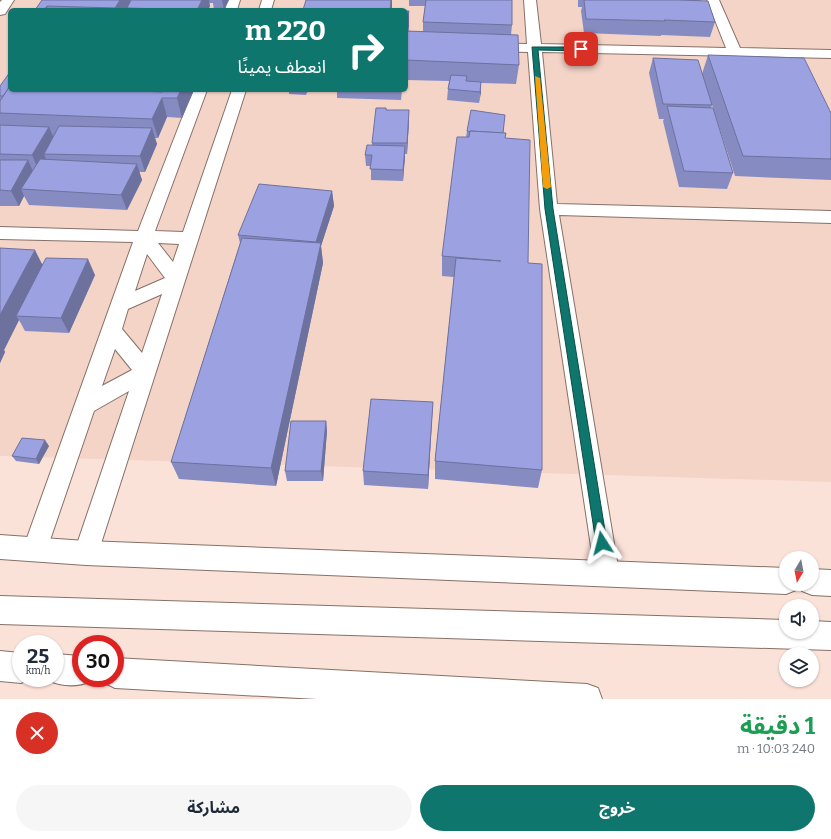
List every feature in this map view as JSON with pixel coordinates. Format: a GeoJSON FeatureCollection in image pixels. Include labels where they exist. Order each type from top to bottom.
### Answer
{"type":"FeatureCollection","features":[{"type":"Feature","properties":{"kind":"street"},"geometry":{"type":"LineString","coordinates":[[0,11],[8,0]]}},
{"type":"Feature","properties":{"kind":"street"},"geometry":{"type":"LineString","coordinates":[[530,0],[549,209],[607,573]]}},
{"type":"Feature","properties":{"kind":"street"},"geometry":{"type":"LineString","coordinates":[[713,0],[735,52]]}},
{"type":"Feature","properties":{"kind":"street"},"geometry":{"type":"LineString","coordinates":[[482,47],[831,54]]}},
{"type":"Feature","properties":{"kind":"street"},"geometry":{"type":"LineString","coordinates":[[35,549],[144,237],[199,92]]}},
{"type":"Feature","properties":{"kind":"street"},"geometry":{"type":"LineString","coordinates":[[86,553],[238,92]]}},
{"type":"Feature","properties":{"kind":"street"},"geometry":{"type":"LineString","coordinates":[[549,209],[831,217]]}},
{"type":"Feature","properties":{"kind":"street"},"geometry":{"type":"LineString","coordinates":[[0,233],[190,238]]}},
{"type":"Feature","properties":{"kind":"street"},"geometry":{"type":"LineString","coordinates":[[144,237],[177,280]]}},
{"type":"Feature","properties":{"kind":"street"},"geometry":{"type":"LineString","coordinates":[[120,305],[177,280]]}},
{"type":"Feature","properties":{"kind":"street"},"geometry":{"type":"LineString","coordinates":[[111,330],[146,372]]}},
{"type":"Feature","properties":{"kind":"street"},"geometry":{"type":"LineString","coordinates":[[85,406],[146,372]]}},
{"type":"Feature","properties":{"kind":"street"},"geometry":{"type":"LineString","coordinates":[[0,547],[86,553],[779,581]]}},
{"type":"Feature","properties":{"kind":"street"},"geometry":{"type":"LineString","coordinates":[[819,582],[831,583]]}},
{"type":"Feature","properties":{"kind":"street"},"geometry":{"type":"LineString","coordinates":[[0,610],[831,636]]}},
{"type":"Feature","properties":{"kind":"street"},"geometry":{"type":"LineString","coordinates":[[0,666],[12,667]]}},
{"type":"Feature","properties":{"kind":"street"},"geometry":{"type":"LineString","coordinates":[[124,673],[587,699]]}},
{"type":"Feature","properties":{"kind":"shaded area"},"geometry":{"type":"Polygon","coordinates":[[[0,0],[831,0],[831,482],[0,456],[0,0]]]}},
{"type":"Feature","properties":{"kind":"building"},"geometry":{"type":"Polygon","coordinates":[[[42,0],[120,0],[115,8],[47,6],[46,8],[36,8],[42,0]]]}},
{"type":"Feature","properties":{"kind":"building"},"geometry":{"type":"Polygon","coordinates":[[[131,0],[202,0],[198,8],[127,8],[131,0]]]}},
{"type":"Feature","properties":{"kind":"building"},"geometry":{"type":"Polygon","coordinates":[[[306,0],[391,0],[390,8],[304,8],[306,0]]]}},
{"type":"Feature","properties":{"kind":"building"},"geometry":{"type":"Polygon","coordinates":[[[426,0],[512,0],[512,25],[423,22],[426,0]]]}},
{"type":"Feature","properties":{"kind":"building"},"geometry":{"type":"Polygon","coordinates":[[[584,0],[708,1],[715,22],[586,19],[584,0]]]}},
{"type":"Feature","properties":{"kind":"building"},"geometry":{"type":"Polygon","coordinates":[[[408,31],[518,35],[519,65],[408,60],[408,31]]]}},
{"type":"Feature","properties":{"kind":"building"},"geometry":{"type":"Polygon","coordinates":[[[708,55],[804,58],[831,113],[831,159],[743,156],[708,55]]]}},
{"type":"Feature","properties":{"kind":"building"},"geometry":{"type":"Polygon","coordinates":[[[653,58],[698,60],[712,105],[663,104],[653,58]]]}},
{"type":"Feature","properties":{"kind":"building"},"geometry":{"type":"Polygon","coordinates":[[[8,75],[8,89],[3,96],[0,96],[0,86],[8,75]]]}},
{"type":"Feature","properties":{"kind":"building"},"geometry":{"type":"Polygon","coordinates":[[[451,75],[467,76],[466,81],[481,82],[480,92],[448,89],[451,75]]]}},
{"type":"Feature","properties":{"kind":"building"},"geometry":{"type":"Polygon","coordinates":[[[8,89],[8,92],[180,92],[177,98],[162,98],[152,119],[0,113],[0,101],[8,89]]]}},
{"type":"Feature","properties":{"kind":"building"},"geometry":{"type":"Polygon","coordinates":[[[667,106],[713,108],[733,173],[684,171],[667,106]]]}},
{"type":"Feature","properties":{"kind":"building"},"geometry":{"type":"Polygon","coordinates":[[[376,108],[386,108],[386,110],[409,110],[407,143],[372,143],[376,108]]]}},
{"type":"Feature","properties":{"kind":"building"},"geometry":{"type":"Polygon","coordinates":[[[471,110],[505,115],[503,133],[467,131],[471,110]]]}},
{"type":"Feature","properties":{"kind":"building"},"geometry":{"type":"Polygon","coordinates":[[[0,125],[49,127],[32,155],[0,154],[0,125]]]}},
{"type":"Feature","properties":{"kind":"building"},"geometry":{"type":"Polygon","coordinates":[[[59,126],[152,128],[140,156],[44,154],[59,126]]]}},
{"type":"Feature","properties":{"kind":"building"},"geometry":{"type":"Polygon","coordinates":[[[470,131],[506,133],[505,138],[530,140],[528,263],[542,264],[542,470],[435,461],[456,258],[501,261],[442,256],[457,137],[469,137],[470,131]]]}},
{"type":"Feature","properties":{"kind":"building"},"geometry":{"type":"Polygon","coordinates":[[[367,145],[405,146],[403,170],[370,169],[372,155],[365,155],[367,145]]]}},
{"type":"Feature","properties":{"kind":"building"},"geometry":{"type":"Polygon","coordinates":[[[40,159],[137,164],[121,195],[21,189],[40,159]]]}},
{"type":"Feature","properties":{"kind":"building"},"geometry":{"type":"Polygon","coordinates":[[[0,160],[28,160],[11,191],[0,190],[0,160]]]}},
{"type":"Feature","properties":{"kind":"building"},"geometry":{"type":"Polygon","coordinates":[[[259,184],[332,191],[316,242],[238,235],[259,184]]]}},
{"type":"Feature","properties":{"kind":"building"},"geometry":{"type":"Polygon","coordinates":[[[242,238],[321,243],[271,468],[171,462],[242,238]]]}},
{"type":"Feature","properties":{"kind":"building"},"geometry":{"type":"Polygon","coordinates":[[[0,248],[35,250],[0,315],[0,248]]]}},
{"type":"Feature","properties":{"kind":"building"},"geometry":{"type":"Polygon","coordinates":[[[46,258],[88,259],[61,318],[16,316],[46,258]]]}},
{"type":"Feature","properties":{"kind":"building"},"geometry":{"type":"Polygon","coordinates":[[[371,399],[433,402],[428,475],[363,471],[371,399]]]}},
{"type":"Feature","properties":{"kind":"building"},"geometry":{"type":"Polygon","coordinates":[[[291,421],[326,421],[321,471],[285,471],[291,421]]]}},
{"type":"Feature","properties":{"kind":"building"},"geometry":{"type":"Polygon","coordinates":[[[22,438],[45,440],[36,459],[12,456],[22,438]]]}},
{"type":"Feature","properties":{"kind":"slow traffic"},"geometry":{"type":"LineString","coordinates":[[537,78],[547,187]]}},
{"type":"Feature","properties":{"kind":"route"},"geometry":{"type":"LineString","coordinates":[[581,49],[534,48],[549,209],[602,543]]}}]}
